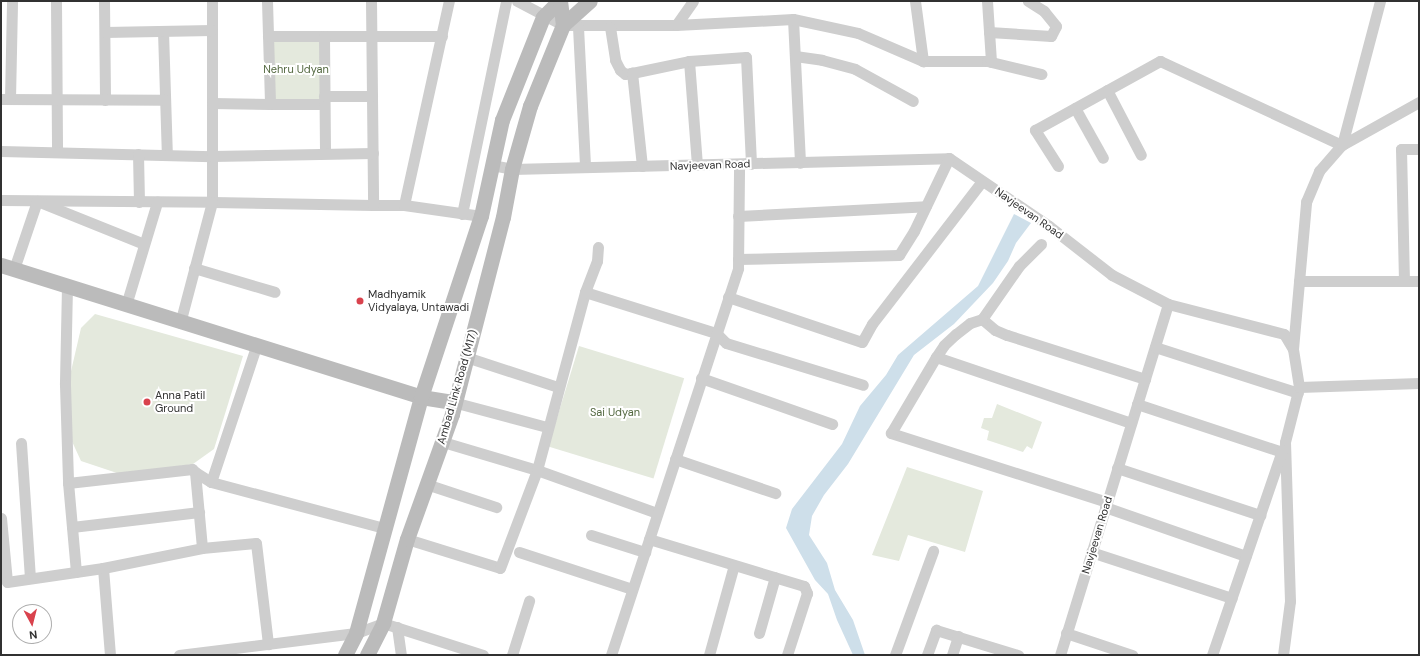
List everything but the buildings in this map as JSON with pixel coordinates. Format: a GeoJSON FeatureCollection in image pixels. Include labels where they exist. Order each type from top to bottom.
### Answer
{"type":"FeatureCollection","features":[{"type":"Feature","properties":{"kind":"main road"},"geometry":{"type":"LineString","coordinates":[[345,655],[356,633],[421,397],[481,216],[502,120],[543,17],[559,1],[571,26],[590,1]]}},
{"type":"Feature","properties":{"kind":"main road","name":"Ambad Link Road (M17)"},"geometry":{"type":"LineString","coordinates":[[367,655],[390,625],[407,539],[426,484],[443,442],[503,217],[512,169],[530,106],[571,26]]}},
{"type":"Feature","properties":{"kind":"main road"},"geometry":{"type":"LineString","coordinates":[[8,267],[256,347],[421,397],[453,402]]}},
{"type":"Feature","properties":{"kind":"street"},"geometry":{"type":"LineString","coordinates":[[12,1],[6,99],[165,100]]}},
{"type":"Feature","properties":{"kind":"street"},"geometry":{"type":"LineString","coordinates":[[56,1],[57,152]]}},
{"type":"Feature","properties":{"kind":"street"},"geometry":{"type":"LineString","coordinates":[[104,1],[105,100]]}},
{"type":"Feature","properties":{"kind":"street"},"geometry":{"type":"LineString","coordinates":[[180,323],[212,202],[212,1]]}},
{"type":"Feature","properties":{"kind":"street"},"geometry":{"type":"LineString","coordinates":[[267,1],[270,104]]}},
{"type":"Feature","properties":{"kind":"street"},"geometry":{"type":"LineString","coordinates":[[371,1],[373,205]]}},
{"type":"Feature","properties":{"kind":"street"},"geometry":{"type":"LineString","coordinates":[[404,205],[449,1]]}},
{"type":"Feature","properties":{"kind":"street"},"geometry":{"type":"LineString","coordinates":[[462,214],[506,1]]}},
{"type":"Feature","properties":{"kind":"street"},"geometry":{"type":"LineString","coordinates":[[517,1],[543,17],[571,26],[610,27],[676,25],[793,19],[858,32],[923,61],[991,62],[1041,74]]}},
{"type":"Feature","properties":{"kind":"street"},"geometry":{"type":"LineString","coordinates":[[676,25],[693,1]]}},
{"type":"Feature","properties":{"kind":"street"},"geometry":{"type":"LineString","coordinates":[[915,1],[923,61]]}},
{"type":"Feature","properties":{"kind":"street"},"geometry":{"type":"LineString","coordinates":[[987,1],[991,62]]}},
{"type":"Feature","properties":{"kind":"street"},"geometry":{"type":"LineString","coordinates":[[989,32],[1050,36],[1056,26],[1044,11],[1028,1]]}},
{"type":"Feature","properties":{"kind":"street"},"geometry":{"type":"LineString","coordinates":[[1342,144],[1380,1]]}},
{"type":"Feature","properties":{"kind":"street"},"geometry":{"type":"LineString","coordinates":[[793,19],[800,163]]}},
{"type":"Feature","properties":{"kind":"street"},"geometry":{"type":"LineString","coordinates":[[571,26],[585,168]]}},
{"type":"Feature","properties":{"kind":"street"},"geometry":{"type":"LineString","coordinates":[[610,27],[615,60],[625,74],[689,61],[746,57],[751,164]]}},
{"type":"Feature","properties":{"kind":"street"},"geometry":{"type":"LineString","coordinates":[[105,32],[212,30]]}},
{"type":"Feature","properties":{"kind":"street"},"geometry":{"type":"LineString","coordinates":[[163,31],[167,155]]}},
{"type":"Feature","properties":{"kind":"street"},"geometry":{"type":"LineString","coordinates":[[268,36],[442,36]]}},
{"type":"Feature","properties":{"kind":"street"},"geometry":{"type":"LineString","coordinates":[[324,36],[324,153]]}},
{"type":"Feature","properties":{"kind":"street"},"geometry":{"type":"LineString","coordinates":[[795,56],[822,60],[855,69],[914,101]]}},
{"type":"Feature","properties":{"kind":"street"},"geometry":{"type":"LineString","coordinates":[[689,61],[697,165]]}},
{"type":"Feature","properties":{"kind":"street"},"geometry":{"type":"LineString","coordinates":[[1058,166],[1035,130],[1160,61],[1342,144]]}},
{"type":"Feature","properties":{"kind":"street"},"geometry":{"type":"LineString","coordinates":[[632,73],[642,166]]}},
{"type":"Feature","properties":{"kind":"street"},"geometry":{"type":"LineString","coordinates":[[1107,90],[1141,156]]}},
{"type":"Feature","properties":{"kind":"street"},"geometry":{"type":"LineString","coordinates":[[212,103],[270,104],[372,96]]}},
{"type":"Feature","properties":{"kind":"street"},"geometry":{"type":"LineString","coordinates":[[1212,655],[1283,447],[1298,390],[1293,349],[1306,202],[1319,172],[1342,144],[1419,102]]}},
{"type":"Feature","properties":{"kind":"street"},"geometry":{"type":"LineString","coordinates":[[1075,108],[1103,158]]}},
{"type":"Feature","properties":{"kind":"street"},"geometry":{"type":"LineString","coordinates":[[1404,281],[1401,149],[1419,149]]}},
{"type":"Feature","properties":{"kind":"street"},"geometry":{"type":"LineString","coordinates":[[1,151],[212,156],[373,153]]}},
{"type":"Feature","properties":{"kind":"street"},"geometry":{"type":"LineString","coordinates":[[138,154],[139,202]]}},
{"type":"Feature","properties":{"kind":"street"},"geometry":{"type":"LineString","coordinates":[[738,259],[899,254],[926,206],[949,158]]}},
{"type":"Feature","properties":{"kind":"street","name":"Navjeevan Road"},"geometry":{"type":"LineString","coordinates":[[492,165],[512,169],[585,168],[949,158],[1049,226],[1112,275],[1168,304],[1060,655]]}},
{"type":"Feature","properties":{"kind":"street"},"geometry":{"type":"LineString","coordinates":[[611,655],[738,268],[739,164]]}},
{"type":"Feature","properties":{"kind":"street"},"geometry":{"type":"LineString","coordinates":[[728,297],[862,342],[872,324],[982,181]]}},
{"type":"Feature","properties":{"kind":"street"},"geometry":{"type":"LineString","coordinates":[[1,200],[404,205],[481,216]]}},
{"type":"Feature","properties":{"kind":"street"},"geometry":{"type":"LineString","coordinates":[[37,201],[144,244]]}},
{"type":"Feature","properties":{"kind":"street"},"geometry":{"type":"LineString","coordinates":[[8,267],[37,201]]}},
{"type":"Feature","properties":{"kind":"street"},"geometry":{"type":"LineString","coordinates":[[126,305],[157,202]]}},
{"type":"Feature","properties":{"kind":"street"},"geometry":{"type":"LineString","coordinates":[[738,216],[926,206]]}},
{"type":"Feature","properties":{"kind":"street"},"geometry":{"type":"LineString","coordinates":[[1041,244],[1019,266],[982,319],[970,323],[944,345],[891,433],[1106,505],[1246,556]]}},
{"type":"Feature","properties":{"kind":"street"},"geometry":{"type":"LineString","coordinates":[[407,539],[500,568],[537,470],[547,427],[585,292],[597,261],[598,247]]}},
{"type":"Feature","properties":{"kind":"street"},"geometry":{"type":"LineString","coordinates":[[194,268],[275,292]]}},
{"type":"Feature","properties":{"kind":"street"},"geometry":{"type":"LineString","coordinates":[[1300,282],[1419,281]]}},
{"type":"Feature","properties":{"kind":"street"},"geometry":{"type":"LineString","coordinates":[[67,286],[64,385],[68,483],[76,572]]}},
{"type":"Feature","properties":{"kind":"street"},"geometry":{"type":"LineString","coordinates":[[585,292],[716,333],[726,343],[863,385]]}},
{"type":"Feature","properties":{"kind":"street"},"geometry":{"type":"LineString","coordinates":[[1168,304],[1284,334],[1293,349]]}},
{"type":"Feature","properties":{"kind":"street"},"geometry":{"type":"LineString","coordinates":[[982,319],[995,330],[1006,335],[1145,379]]}},
{"type":"Feature","properties":{"kind":"street"},"geometry":{"type":"LineString","coordinates":[[211,482],[256,347]]}},
{"type":"Feature","properties":{"kind":"street"},"geometry":{"type":"LineString","coordinates":[[1155,347],[1298,390],[1419,383]]}},
{"type":"Feature","properties":{"kind":"street"},"geometry":{"type":"LineString","coordinates":[[466,357],[558,387]]}},
{"type":"Feature","properties":{"kind":"street"},"geometry":{"type":"LineString","coordinates":[[936,357],[1131,423]]}},
{"type":"Feature","properties":{"kind":"street"},"geometry":{"type":"LineString","coordinates":[[701,378],[832,424]]}},
{"type":"Feature","properties":{"kind":"street"},"geometry":{"type":"LineString","coordinates":[[453,402],[547,427]]}},
{"type":"Feature","properties":{"kind":"street"},"geometry":{"type":"LineString","coordinates":[[1137,404],[1283,447]]}},
{"type":"Feature","properties":{"kind":"street"},"geometry":{"type":"LineString","coordinates":[[443,442],[537,470],[657,513]]}},
{"type":"Feature","properties":{"kind":"street"},"geometry":{"type":"LineString","coordinates":[[20,443],[30,578]]}},
{"type":"Feature","properties":{"kind":"street"},"geometry":{"type":"LineString","coordinates":[[1283,447],[1290,601],[1283,655]]}},
{"type":"Feature","properties":{"kind":"street"},"geometry":{"type":"LineString","coordinates":[[675,459],[775,493]]}},
{"type":"Feature","properties":{"kind":"street"},"geometry":{"type":"LineString","coordinates":[[1117,468],[1260,515]]}},
{"type":"Feature","properties":{"kind":"street"},"geometry":{"type":"LineString","coordinates":[[68,483],[192,469],[211,482],[384,528]]}},
{"type":"Feature","properties":{"kind":"street"},"geometry":{"type":"LineString","coordinates":[[195,472],[202,548]]}},
{"type":"Feature","properties":{"kind":"street"},"geometry":{"type":"LineString","coordinates":[[426,484],[496,507]]}},
{"type":"Feature","properties":{"kind":"street"},"geometry":{"type":"LineString","coordinates":[[72,527],[199,512]]}},
{"type":"Feature","properties":{"kind":"street"},"geometry":{"type":"LineString","coordinates":[[1,518],[6,582],[103,568],[202,548],[256,543],[268,644]]}},
{"type":"Feature","properties":{"kind":"street"},"geometry":{"type":"LineString","coordinates":[[591,535],[644,552]]}},
{"type":"Feature","properties":{"kind":"street"},"geometry":{"type":"LineString","coordinates":[[649,539],[804,586],[807,594],[787,655]]}},
{"type":"Feature","properties":{"kind":"street"},"geometry":{"type":"LineString","coordinates":[[895,655],[933,551]]}},
{"type":"Feature","properties":{"kind":"street"},"geometry":{"type":"LineString","coordinates":[[519,552],[632,589]]}},
{"type":"Feature","properties":{"kind":"street"},"geometry":{"type":"LineString","coordinates":[[1091,552],[1232,598]]}},
{"type":"Feature","properties":{"kind":"street"},"geometry":{"type":"LineString","coordinates":[[709,655],[734,565]]}},
{"type":"Feature","properties":{"kind":"street"},"geometry":{"type":"LineString","coordinates":[[103,568],[110,655]]}},
{"type":"Feature","properties":{"kind":"street"},"geometry":{"type":"LineString","coordinates":[[759,633],[775,577]]}},
{"type":"Feature","properties":{"kind":"street"},"geometry":{"type":"LineString","coordinates":[[512,655],[529,601]]}},
{"type":"Feature","properties":{"kind":"street"},"geometry":{"type":"LineString","coordinates":[[390,625],[401,655]]}},
{"type":"Feature","properties":{"kind":"street"},"geometry":{"type":"LineString","coordinates":[[179,655],[356,633],[390,625],[484,655]]}},
{"type":"Feature","properties":{"kind":"street"},"geometry":{"type":"LineString","coordinates":[[927,655],[936,630],[1018,655]]}},
{"type":"Feature","properties":{"kind":"street"},"geometry":{"type":"LineString","coordinates":[[1066,633],[1132,655]]}},
{"type":"Feature","properties":{"kind":"street"},"geometry":{"type":"LineString","coordinates":[[952,655],[958,636]]}},
{"type":"Feature","properties":{"kind":"green space","name":"Nehru Udyan"},"geometry":{"type":"Polygon","coordinates":[[[272,38],[320,38],[320,100],[272,100],[272,38]]]}},
{"type":"Feature","properties":{"kind":"green space","name":"Anna Patil Ground"},"geometry":{"type":"Polygon","coordinates":[[[95,314],[243,356],[214,449],[193,464],[123,475],[81,461],[64,424],[69,380],[81,328],[95,314]]]}},
{"type":"Feature","properties":{"kind":"green space","name":"Sai Udyan"},"geometry":{"type":"Polygon","coordinates":[[[579,346],[684,378],[653,479],[548,446],[579,346]]]}},
{"type":"Feature","properties":{"kind":"green space"},"geometry":{"type":"Polygon","coordinates":[[[997,404],[1042,422],[1032,449],[1027,446],[1023,452],[987,440],[989,431],[981,428],[984,418],[992,418],[997,404]]]}},
{"type":"Feature","properties":{"kind":"green space"},"geometry":{"type":"Polygon","coordinates":[[[907,467],[983,491],[965,552],[908,535],[899,561],[872,555],[907,467]]]}},
{"type":"Feature","properties":{"kind":"water"},"geometry":{"type":"Polygon","coordinates":[[[1014,214],[1031,223],[1016,243],[1008,261],[993,283],[954,324],[914,355],[848,464],[824,495],[812,516],[809,535],[827,563],[835,590],[853,620],[865,655],[853,655],[837,620],[828,594],[815,580],[786,528],[792,509],[842,444],[860,406],[886,375],[898,355],[978,286],[1014,214]]]}},
{"type":"Feature","properties":{"kind":"place","name":"Madhyamik Vidyalaya, Untawadi"},"geometry":{"type":"Point","coordinates":[360,301]}},
{"type":"Feature","properties":{"kind":"place","name":"Anna Patil Ground"},"geometry":{"type":"Point","coordinates":[147,402]}}]}
